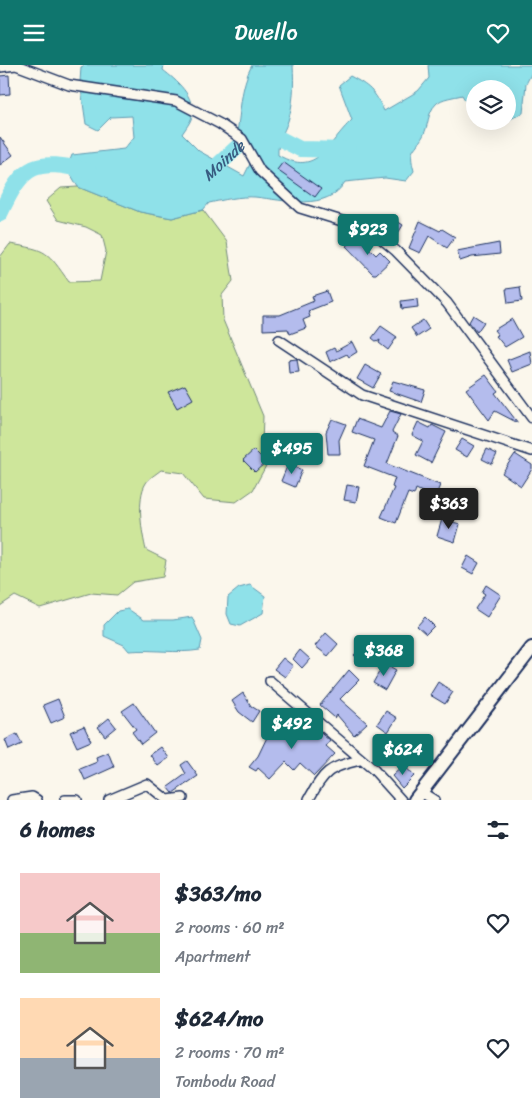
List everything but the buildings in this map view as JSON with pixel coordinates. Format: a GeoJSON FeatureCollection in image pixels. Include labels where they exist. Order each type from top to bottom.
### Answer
{"type":"FeatureCollection","features":[{"type":"Feature","properties":{"kind":"main road"},"geometry":{"type":"LineString","coordinates":[[418,796],[532,649]]}},
{"type":"Feature","properties":{"kind":"street"},"geometry":{"type":"LineString","coordinates":[[0,67],[16,65],[69,85],[176,101],[227,129],[242,139],[260,171],[300,208],[371,230],[396,251],[447,303],[532,418]]}},
{"type":"Feature","properties":{"kind":"street"},"geometry":{"type":"LineString","coordinates":[[279,340],[362,395],[532,451]]}},
{"type":"Feature","properties":{"kind":"street"},"geometry":{"type":"LineString","coordinates":[[270,681],[360,760],[374,770],[401,800]]}},
{"type":"Feature","properties":{"kind":"street"},"geometry":{"type":"LineString","coordinates":[[308,799],[324,773],[340,765],[360,760]]}},
{"type":"Feature","properties":{"kind":"street"},"geometry":{"type":"LineString","coordinates":[[109,800],[147,784],[168,800],[182,798]]}},
{"type":"Feature","properties":{"kind":"street"},"geometry":{"type":"LineString","coordinates":[[418,796],[434,800]]}},
{"type":"Feature","properties":{"kind":"street"},"geometry":{"type":"LineString","coordinates":[[12,800],[32,797],[37,800]]}},
{"type":"Feature","properties":{"kind":"street"},"geometry":{"type":"LineString","coordinates":[[65,800],[77,800]]}},
{"type":"Feature","properties":{"kind":"green space"},"geometry":{"type":"Polygon","coordinates":[[[78,187],[140,212],[172,218],[203,210],[227,242],[233,281],[222,295],[223,320],[263,416],[262,447],[268,462],[253,490],[236,502],[204,499],[183,473],[161,470],[147,481],[141,498],[143,535],[146,550],[166,560],[163,577],[133,582],[117,595],[91,593],[40,608],[15,596],[0,606],[0,257],[10,244],[32,248],[40,250],[51,258],[69,282],[100,281],[106,251],[102,235],[86,227],[58,220],[46,201],[61,188],[78,187]]]}},
{"type":"Feature","properties":{"kind":"water"},"geometry":{"type":"Polygon","coordinates":[[[85,65],[164,65],[163,70],[179,84],[191,102],[192,116],[182,134],[199,151],[244,176],[251,162],[236,138],[243,91],[252,65],[293,65],[291,107],[280,141],[278,155],[292,161],[303,162],[321,155],[352,120],[339,85],[350,76],[371,90],[384,111],[418,91],[429,78],[428,65],[532,65],[532,72],[526,84],[523,113],[516,116],[516,80],[466,80],[466,101],[462,95],[438,102],[431,111],[425,132],[413,151],[414,171],[406,181],[385,178],[345,182],[337,191],[316,201],[304,202],[255,197],[232,199],[209,203],[203,210],[172,218],[140,212],[78,187],[67,168],[72,155],[124,149],[134,137],[132,116],[111,117],[98,130],[86,124],[80,82],[81,67],[85,65]]]}},
{"type":"Feature","properties":{"kind":"water"},"geometry":{"type":"Polygon","coordinates":[[[250,585],[265,596],[263,613],[240,626],[231,624],[227,614],[228,597],[239,588],[250,585]]]}},
{"type":"Feature","properties":{"kind":"water"},"geometry":{"type":"Polygon","coordinates":[[[128,609],[144,620],[173,620],[192,617],[202,640],[200,650],[183,652],[129,651],[124,645],[104,636],[104,625],[118,611],[128,609]]]}},
{"type":"Feature","properties":{"kind":"waterway","name":"Moinde"},"geometry":{"type":"LineString","coordinates":[[204,178],[243,142],[248,132],[259,128],[300,149],[348,150]]}},
{"type":"Feature","properties":{"kind":"waterway","name":"Moinde"},"geometry":{"type":"LineString","coordinates":[[0,214],[16,184],[24,174],[33,169],[56,165],[89,171]]}}]}
